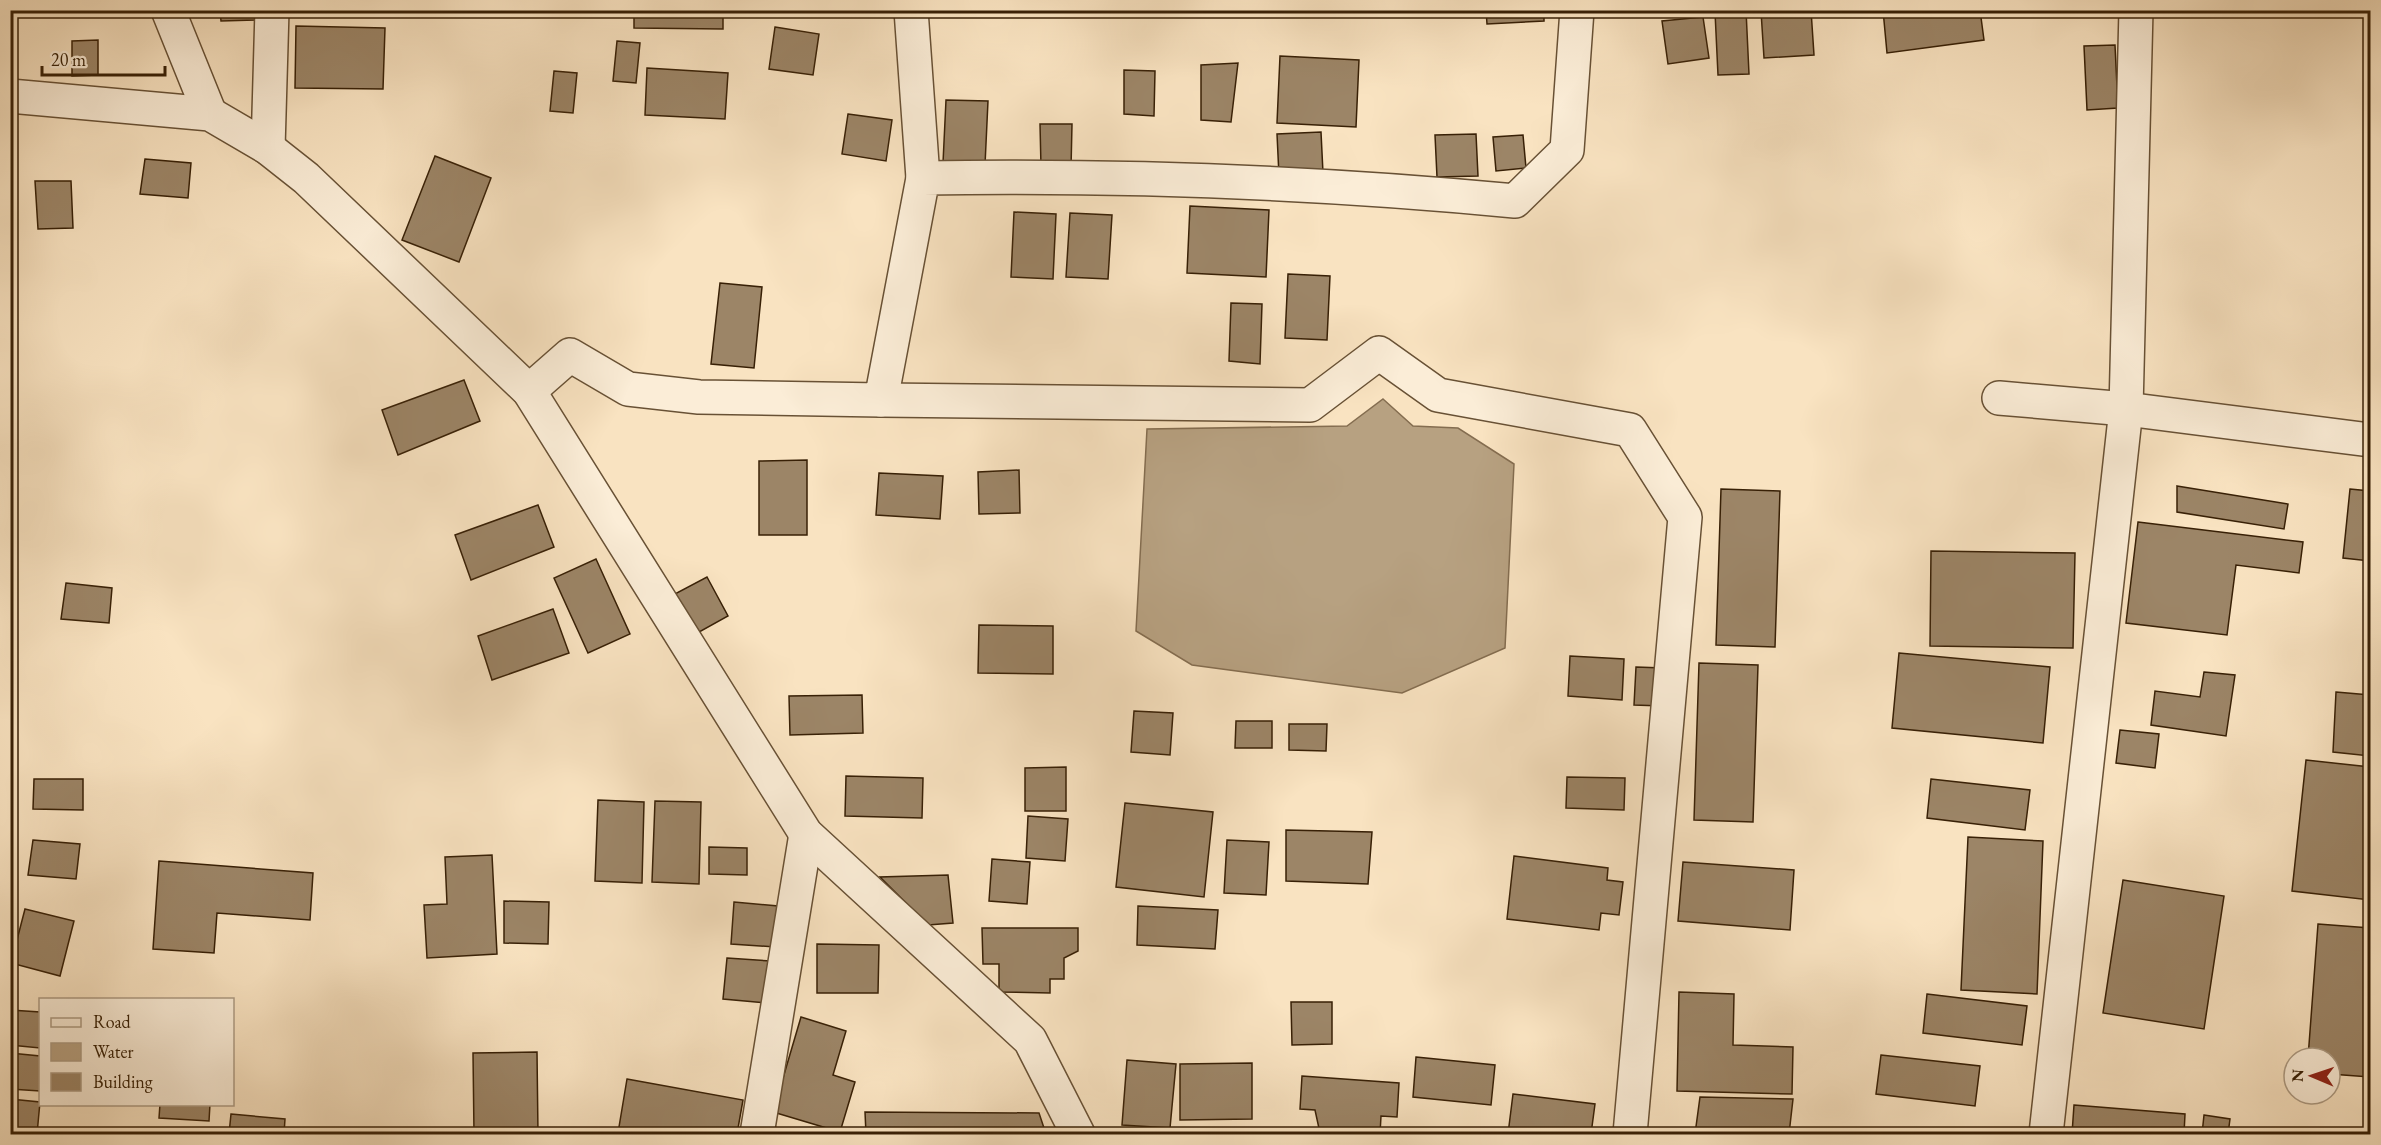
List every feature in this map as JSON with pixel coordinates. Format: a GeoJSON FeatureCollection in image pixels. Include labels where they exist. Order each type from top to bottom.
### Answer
{"type":"FeatureCollection","features":[{"type":"Feature","properties":{"kind":"street"},"geometry":{"type":"LineString","coordinates":[[168,10],[210,114]]}},
{"type":"Feature","properties":{"kind":"street"},"geometry":{"type":"LineString","coordinates":[[268,148],[272,10]]}},
{"type":"Feature","properties":{"kind":"street"},"geometry":{"type":"LineString","coordinates":[[881,400],[923,178],[911,10]]}},
{"type":"Feature","properties":{"kind":"street"},"geometry":{"type":"LineString","coordinates":[[923,178],[1072,176],[1386,189],[1515,201],[1567,150],[1577,10]]}},
{"type":"Feature","properties":{"kind":"street"},"geometry":{"type":"LineString","coordinates":[[2046,1134],[2126,410],[2136,10]]}},
{"type":"Feature","properties":{"kind":"street"},"geometry":{"type":"LineString","coordinates":[[10,96],[210,114],[268,148],[306,178],[529,391],[806,834],[1030,1040],[1078,1134]]}},
{"type":"Feature","properties":{"kind":"street"},"geometry":{"type":"LineString","coordinates":[[529,391],[570,355],[628,389],[699,397],[1310,405],[1379,353],[1438,395],[1630,430],[1685,517],[1630,1134]]}},
{"type":"Feature","properties":{"kind":"street"},"geometry":{"type":"LineString","coordinates":[[1999,398],[2126,410],[2370,440]]}},
{"type":"Feature","properties":{"kind":"street"},"geometry":{"type":"LineString","coordinates":[[757,1134],[806,834]]}},
{"type":"Feature","properties":{"kind":"water"},"geometry":{"type":"Polygon","coordinates":[[[1383,399],[1413,426],[1458,428],[1514,464],[1505,648],[1402,693],[1192,665],[1136,631],[1147,429],[1347,426],[1383,399]]]}},
{"type":"Feature","properties":{"kind":"building"},"geometry":{"type":"Polygon","coordinates":[[[220,10],[255,10],[255,20],[221,21],[220,10]]]}},
{"type":"Feature","properties":{"kind":"building"},"geometry":{"type":"Polygon","coordinates":[[[634,10],[723,10],[723,29],[634,28],[634,10]]]}},
{"type":"Feature","properties":{"kind":"building"},"geometry":{"type":"Polygon","coordinates":[[[1486,10],[1544,10],[1544,21],[1487,24],[1486,10]]]}},
{"type":"Feature","properties":{"kind":"building"},"geometry":{"type":"Polygon","coordinates":[[[1746,10],[1749,74],[1718,75],[1715,12],[1746,10]]]}},
{"type":"Feature","properties":{"kind":"building"},"geometry":{"type":"Polygon","coordinates":[[[1811,10],[1814,55],[1764,58],[1761,11],[1811,10]]]}},
{"type":"Feature","properties":{"kind":"building"},"geometry":{"type":"Polygon","coordinates":[[[1883,10],[1980,10],[1984,40],[1887,53],[1883,10]]]}},
{"type":"Feature","properties":{"kind":"building"},"geometry":{"type":"Polygon","coordinates":[[[1703,17],[1709,58],[1668,64],[1662,21],[1703,17]]]}},
{"type":"Feature","properties":{"kind":"building"},"geometry":{"type":"Polygon","coordinates":[[[296,26],[385,28],[383,89],[295,88],[296,26]]]}},
{"type":"Feature","properties":{"kind":"building"},"geometry":{"type":"Polygon","coordinates":[[[775,27],[819,34],[813,75],[769,69],[775,27]]]}},
{"type":"Feature","properties":{"kind":"building"},"geometry":{"type":"Polygon","coordinates":[[[98,40],[98,75],[72,76],[72,41],[98,40]]]}},
{"type":"Feature","properties":{"kind":"building"},"geometry":{"type":"Polygon","coordinates":[[[617,41],[640,43],[636,83],[613,81],[617,41]]]}},
{"type":"Feature","properties":{"kind":"building"},"geometry":{"type":"Polygon","coordinates":[[[2115,45],[2118,108],[2087,110],[2084,46],[2115,45]]]}},
{"type":"Feature","properties":{"kind":"building"},"geometry":{"type":"Polygon","coordinates":[[[1280,56],[1359,60],[1356,127],[1277,123],[1280,56]]]}},
{"type":"Feature","properties":{"kind":"building"},"geometry":{"type":"Polygon","coordinates":[[[1238,63],[1231,122],[1201,120],[1201,65],[1238,63]]]}},
{"type":"Feature","properties":{"kind":"building"},"geometry":{"type":"Polygon","coordinates":[[[647,68],[728,73],[725,119],[645,115],[647,68]]]}},
{"type":"Feature","properties":{"kind":"building"},"geometry":{"type":"Polygon","coordinates":[[[1124,70],[1155,71],[1154,116],[1124,114],[1124,70]]]}},
{"type":"Feature","properties":{"kind":"building"},"geometry":{"type":"Polygon","coordinates":[[[554,71],[577,73],[573,113],[550,111],[554,71]]]}},
{"type":"Feature","properties":{"kind":"building"},"geometry":{"type":"Polygon","coordinates":[[[946,100],[988,101],[985,165],[943,163],[946,100]]]}},
{"type":"Feature","properties":{"kind":"building"},"geometry":{"type":"Polygon","coordinates":[[[848,114],[892,120],[886,161],[842,154],[848,114]]]}},
{"type":"Feature","properties":{"kind":"building"},"geometry":{"type":"Polygon","coordinates":[[[1040,124],[1072,124],[1071,169],[1041,167],[1040,124]]]}},
{"type":"Feature","properties":{"kind":"building"},"geometry":{"type":"Polygon","coordinates":[[[1321,132],[1323,173],[1279,176],[1277,134],[1321,132]]]}},
{"type":"Feature","properties":{"kind":"building"},"geometry":{"type":"Polygon","coordinates":[[[1476,134],[1478,176],[1437,177],[1435,135],[1476,134]]]}},
{"type":"Feature","properties":{"kind":"building"},"geometry":{"type":"Polygon","coordinates":[[[1523,135],[1526,168],[1496,171],[1493,137],[1523,135]]]}},
{"type":"Feature","properties":{"kind":"building"},"geometry":{"type":"Polygon","coordinates":[[[435,156],[491,178],[459,262],[402,240],[435,156]]]}},
{"type":"Feature","properties":{"kind":"building"},"geometry":{"type":"Polygon","coordinates":[[[145,159],[191,163],[188,198],[140,194],[145,159]]]}},
{"type":"Feature","properties":{"kind":"building"},"geometry":{"type":"Polygon","coordinates":[[[35,181],[71,181],[73,228],[38,229],[35,181]]]}},
{"type":"Feature","properties":{"kind":"building"},"geometry":{"type":"Polygon","coordinates":[[[1190,206],[1269,210],[1266,277],[1187,273],[1190,206]]]}},
{"type":"Feature","properties":{"kind":"building"},"geometry":{"type":"Polygon","coordinates":[[[1014,212],[1056,214],[1053,279],[1011,277],[1014,212]]]}},
{"type":"Feature","properties":{"kind":"building"},"geometry":{"type":"Polygon","coordinates":[[[1070,213],[1112,215],[1108,279],[1066,277],[1070,213]]]}},
{"type":"Feature","properties":{"kind":"building"},"geometry":{"type":"Polygon","coordinates":[[[1288,274],[1330,276],[1327,340],[1285,338],[1288,274]]]}},
{"type":"Feature","properties":{"kind":"building"},"geometry":{"type":"Polygon","coordinates":[[[720,283],[762,287],[754,368],[711,364],[720,283]]]}},
{"type":"Feature","properties":{"kind":"building"},"geometry":{"type":"Polygon","coordinates":[[[1231,303],[1262,304],[1260,364],[1229,361],[1231,303]]]}},
{"type":"Feature","properties":{"kind":"building"},"geometry":{"type":"Polygon","coordinates":[[[464,380],[480,421],[398,455],[382,410],[464,380]]]}},
{"type":"Feature","properties":{"kind":"building"},"geometry":{"type":"Polygon","coordinates":[[[807,460],[807,535],[759,535],[759,461],[807,460]]]}},
{"type":"Feature","properties":{"kind":"building"},"geometry":{"type":"Polygon","coordinates":[[[1019,470],[1020,513],[979,514],[978,472],[1019,470]]]}},
{"type":"Feature","properties":{"kind":"building"},"geometry":{"type":"Polygon","coordinates":[[[879,473],[943,476],[940,519],[876,515],[879,473]]]}},
{"type":"Feature","properties":{"kind":"building"},"geometry":{"type":"Polygon","coordinates":[[[2177,486],[2288,504],[2284,529],[2177,512],[2177,486]]]}},
{"type":"Feature","properties":{"kind":"building"},"geometry":{"type":"Polygon","coordinates":[[[1721,489],[1780,491],[1775,647],[1716,645],[1721,489]]]}},
{"type":"Feature","properties":{"kind":"building"},"geometry":{"type":"Polygon","coordinates":[[[2350,489],[2370,491],[2370,561],[2343,558],[2350,489]]]}},
{"type":"Feature","properties":{"kind":"building"},"geometry":{"type":"Polygon","coordinates":[[[538,505],[554,547],[471,580],[455,535],[538,505]]]}},
{"type":"Feature","properties":{"kind":"building"},"geometry":{"type":"Polygon","coordinates":[[[2138,522],[2303,542],[2299,573],[2236,565],[2227,635],[2126,623],[2138,522]]]}},
{"type":"Feature","properties":{"kind":"building"},"geometry":{"type":"Polygon","coordinates":[[[1931,551],[2075,553],[2073,648],[1930,646],[1931,551]]]}},
{"type":"Feature","properties":{"kind":"building"},"geometry":{"type":"Polygon","coordinates":[[[596,559],[630,634],[588,653],[554,578],[596,559]]]}},
{"type":"Feature","properties":{"kind":"building"},"geometry":{"type":"Polygon","coordinates":[[[707,577],[728,616],[692,636],[671,596],[707,577]]]}},
{"type":"Feature","properties":{"kind":"building"},"geometry":{"type":"Polygon","coordinates":[[[66,583],[112,588],[109,623],[61,619],[66,583]]]}},
{"type":"Feature","properties":{"kind":"building"},"geometry":{"type":"Polygon","coordinates":[[[553,609],[569,653],[492,680],[478,636],[553,609]]]}},
{"type":"Feature","properties":{"kind":"building"},"geometry":{"type":"Polygon","coordinates":[[[979,625],[1053,626],[1053,674],[978,673],[979,625]]]}},
{"type":"Feature","properties":{"kind":"building"},"geometry":{"type":"Polygon","coordinates":[[[1899,653],[2050,667],[2043,743],[1892,728],[1899,653]]]}},
{"type":"Feature","properties":{"kind":"building"},"geometry":{"type":"Polygon","coordinates":[[[1570,656],[1624,659],[1622,700],[1568,696],[1570,656]]]}},
{"type":"Feature","properties":{"kind":"building"},"geometry":{"type":"Polygon","coordinates":[[[1699,663],[1758,665],[1753,822],[1694,820],[1699,663]]]}},
{"type":"Feature","properties":{"kind":"building"},"geometry":{"type":"Polygon","coordinates":[[[1636,667],[1663,668],[1662,706],[1634,705],[1636,667]]]}},
{"type":"Feature","properties":{"kind":"building"},"geometry":{"type":"Polygon","coordinates":[[[2204,672],[2235,675],[2226,736],[2151,725],[2155,691],[2200,697],[2204,672]]]}},
{"type":"Feature","properties":{"kind":"building"},"geometry":{"type":"Polygon","coordinates":[[[2336,692],[2370,695],[2370,756],[2333,752],[2336,692]]]}},
{"type":"Feature","properties":{"kind":"building"},"geometry":{"type":"Polygon","coordinates":[[[862,695],[863,733],[790,735],[789,696],[862,695]]]}},
{"type":"Feature","properties":{"kind":"building"},"geometry":{"type":"Polygon","coordinates":[[[1134,711],[1173,713],[1170,755],[1131,752],[1134,711]]]}},
{"type":"Feature","properties":{"kind":"building"},"geometry":{"type":"Polygon","coordinates":[[[1236,721],[1272,721],[1272,748],[1235,748],[1236,721]]]}},
{"type":"Feature","properties":{"kind":"building"},"geometry":{"type":"Polygon","coordinates":[[[1289,724],[1327,724],[1326,751],[1289,750],[1289,724]]]}},
{"type":"Feature","properties":{"kind":"building"},"geometry":{"type":"Polygon","coordinates":[[[2120,730],[2159,734],[2155,768],[2116,763],[2120,730]]]}},
{"type":"Feature","properties":{"kind":"building"},"geometry":{"type":"Polygon","coordinates":[[[2306,760],[2370,767],[2370,900],[2292,891],[2306,760]]]}},
{"type":"Feature","properties":{"kind":"building"},"geometry":{"type":"Polygon","coordinates":[[[1066,767],[1066,811],[1025,811],[1025,768],[1066,767]]]}},
{"type":"Feature","properties":{"kind":"building"},"geometry":{"type":"Polygon","coordinates":[[[846,776],[923,778],[922,818],[845,816],[846,776]]]}},
{"type":"Feature","properties":{"kind":"building"},"geometry":{"type":"Polygon","coordinates":[[[1567,777],[1625,778],[1624,810],[1566,808],[1567,777]]]}},
{"type":"Feature","properties":{"kind":"building"},"geometry":{"type":"Polygon","coordinates":[[[34,779],[83,779],[83,810],[33,809],[34,779]]]}},
{"type":"Feature","properties":{"kind":"building"},"geometry":{"type":"Polygon","coordinates":[[[1931,779],[2030,790],[2025,830],[1927,818],[1931,779]]]}},
{"type":"Feature","properties":{"kind":"building"},"geometry":{"type":"Polygon","coordinates":[[[598,800],[644,802],[642,883],[595,881],[598,800]]]}},
{"type":"Feature","properties":{"kind":"building"},"geometry":{"type":"Polygon","coordinates":[[[655,801],[701,802],[699,884],[652,882],[655,801]]]}},
{"type":"Feature","properties":{"kind":"building"},"geometry":{"type":"Polygon","coordinates":[[[1125,803],[1213,812],[1204,897],[1116,887],[1125,803]]]}},
{"type":"Feature","properties":{"kind":"building"},"geometry":{"type":"Polygon","coordinates":[[[1028,816],[1068,819],[1065,861],[1026,858],[1028,816]]]}},
{"type":"Feature","properties":{"kind":"building"},"geometry":{"type":"Polygon","coordinates":[[[1286,830],[1372,832],[1368,884],[1286,881],[1286,830]]]}},
{"type":"Feature","properties":{"kind":"building"},"geometry":{"type":"Polygon","coordinates":[[[1968,837],[2043,841],[2037,994],[1961,990],[1968,837]]]}},
{"type":"Feature","properties":{"kind":"building"},"geometry":{"type":"Polygon","coordinates":[[[33,840],[80,844],[76,879],[28,875],[33,840]]]}},
{"type":"Feature","properties":{"kind":"building"},"geometry":{"type":"Polygon","coordinates":[[[1227,840],[1269,842],[1266,895],[1224,893],[1227,840]]]}},
{"type":"Feature","properties":{"kind":"building"},"geometry":{"type":"Polygon","coordinates":[[[709,847],[747,848],[747,875],[709,874],[709,847]]]}},
{"type":"Feature","properties":{"kind":"building"},"geometry":{"type":"Polygon","coordinates":[[[492,855],[497,954],[427,958],[424,905],[447,904],[445,857],[492,855]]]}},
{"type":"Feature","properties":{"kind":"building"},"geometry":{"type":"Polygon","coordinates":[[[1514,856],[1608,868],[1607,880],[1623,882],[1619,915],[1601,913],[1599,930],[1507,919],[1514,856]]]}},
{"type":"Feature","properties":{"kind":"building"},"geometry":{"type":"Polygon","coordinates":[[[992,859],[1030,862],[1027,904],[989,901],[992,859]]]}},
{"type":"Feature","properties":{"kind":"building"},"geometry":{"type":"Polygon","coordinates":[[[159,861],[313,873],[310,920],[217,913],[214,953],[153,949],[159,861]]]}},
{"type":"Feature","properties":{"kind":"building"},"geometry":{"type":"Polygon","coordinates":[[[1683,862],[1794,870],[1790,930],[1678,921],[1683,862]]]}},
{"type":"Feature","properties":{"kind":"building"},"geometry":{"type":"Polygon","coordinates":[[[948,875],[953,923],[928,925],[880,877],[948,875]]]}},
{"type":"Feature","properties":{"kind":"building"},"geometry":{"type":"Polygon","coordinates":[[[2123,880],[2224,896],[2204,1029],[2103,1013],[2123,880]]]}},
{"type":"Feature","properties":{"kind":"building"},"geometry":{"type":"Polygon","coordinates":[[[504,901],[549,902],[548,944],[504,943],[504,901]]]}},
{"type":"Feature","properties":{"kind":"building"},"geometry":{"type":"Polygon","coordinates":[[[734,902],[778,906],[775,947],[731,944],[734,902]]]}},
{"type":"Feature","properties":{"kind":"building"},"geometry":{"type":"Polygon","coordinates":[[[1138,906],[1218,910],[1215,949],[1137,945],[1138,906]]]}},
{"type":"Feature","properties":{"kind":"building"},"geometry":{"type":"Polygon","coordinates":[[[25,909],[74,921],[60,976],[11,963],[25,909]]]}},
{"type":"Feature","properties":{"kind":"building"},"geometry":{"type":"Polygon","coordinates":[[[2318,924],[2370,928],[2370,1077],[2342,1075],[2342,1046],[2309,1046],[2318,924]]]}},
{"type":"Feature","properties":{"kind":"building"},"geometry":{"type":"Polygon","coordinates":[[[982,928],[1078,928],[1078,951],[1064,958],[1064,979],[1050,979],[1050,993],[999,992],[999,964],[983,964],[982,928]]]}},
{"type":"Feature","properties":{"kind":"building"},"geometry":{"type":"Polygon","coordinates":[[[817,944],[879,945],[878,993],[817,993],[817,944]]]}},
{"type":"Feature","properties":{"kind":"building"},"geometry":{"type":"Polygon","coordinates":[[[727,958],[771,961],[768,1003],[723,999],[727,958]]]}},
{"type":"Feature","properties":{"kind":"building"},"geometry":{"type":"Polygon","coordinates":[[[1679,992],[1734,994],[1733,1045],[1793,1047],[1792,1094],[1677,1091],[1679,992]]]}},
{"type":"Feature","properties":{"kind":"building"},"geometry":{"type":"Polygon","coordinates":[[[1927,994],[2027,1006],[2022,1045],[1923,1033],[1927,994]]]}},
{"type":"Feature","properties":{"kind":"building"},"geometry":{"type":"Polygon","coordinates":[[[1291,1002],[1332,1002],[1332,1044],[1292,1045],[1291,1002]]]}},
{"type":"Feature","properties":{"kind":"building"},"geometry":{"type":"Polygon","coordinates":[[[10,1010],[39,1012],[39,1048],[10,1045],[10,1010]]]}},
{"type":"Feature","properties":{"kind":"building"},"geometry":{"type":"Polygon","coordinates":[[[801,1017],[846,1031],[833,1075],[855,1082],[840,1132],[773,1112],[801,1017]]]}},
{"type":"Feature","properties":{"kind":"building"},"geometry":{"type":"Polygon","coordinates":[[[537,1052],[538,1134],[474,1134],[473,1053],[537,1052]]]}},
{"type":"Feature","properties":{"kind":"building"},"geometry":{"type":"Polygon","coordinates":[[[10,1053],[39,1056],[39,1091],[10,1089],[10,1053]]]}},
{"type":"Feature","properties":{"kind":"building"},"geometry":{"type":"Polygon","coordinates":[[[1881,1055],[1980,1066],[1975,1106],[1876,1094],[1881,1055]]]}},
{"type":"Feature","properties":{"kind":"building"},"geometry":{"type":"Polygon","coordinates":[[[1416,1057],[1495,1065],[1491,1105],[1413,1097],[1416,1057]]]}},
{"type":"Feature","properties":{"kind":"building"},"geometry":{"type":"Polygon","coordinates":[[[1127,1060],[1176,1064],[1170,1128],[1122,1125],[1127,1060]]]}},
{"type":"Feature","properties":{"kind":"building"},"geometry":{"type":"Polygon","coordinates":[[[1252,1063],[1252,1119],[1180,1120],[1180,1064],[1252,1063]]]}},
{"type":"Feature","properties":{"kind":"building"},"geometry":{"type":"Polygon","coordinates":[[[1302,1076],[1399,1083],[1397,1117],[1381,1116],[1380,1134],[1320,1133],[1315,1110],[1300,1109],[1302,1076]]]}},
{"type":"Feature","properties":{"kind":"building"},"geometry":{"type":"Polygon","coordinates":[[[627,1079],[743,1100],[737,1134],[618,1133],[627,1079]]]}},
{"type":"Feature","properties":{"kind":"building"},"geometry":{"type":"Polygon","coordinates":[[[1513,1094],[1595,1104],[1591,1134],[1508,1134],[1513,1094]]]}},
{"type":"Feature","properties":{"kind":"building"},"geometry":{"type":"Polygon","coordinates":[[[1700,1097],[1793,1099],[1789,1134],[1695,1134],[1700,1097]]]}},
{"type":"Feature","properties":{"kind":"building"},"geometry":{"type":"Polygon","coordinates":[[[10,1099],[39,1102],[37,1134],[10,1134],[10,1099]]]}},
{"type":"Feature","properties":{"kind":"building"},"geometry":{"type":"Polygon","coordinates":[[[2074,1105],[2185,1114],[2184,1134],[2072,1134],[2074,1105]]]}},
{"type":"Feature","properties":{"kind":"building"},"geometry":{"type":"Polygon","coordinates":[[[160,1106],[210,1106],[209,1121],[159,1118],[160,1106]]]}},
{"type":"Feature","properties":{"kind":"building"},"geometry":{"type":"Polygon","coordinates":[[[865,1112],[1039,1113],[1046,1134],[866,1134],[865,1112]]]}},
{"type":"Feature","properties":{"kind":"building"},"geometry":{"type":"Polygon","coordinates":[[[231,1114],[285,1119],[284,1134],[229,1134],[231,1114]]]}},
{"type":"Feature","properties":{"kind":"building"},"geometry":{"type":"Polygon","coordinates":[[[2204,1115],[2230,1119],[2228,1134],[2202,1134],[2204,1115]]]}}]}
